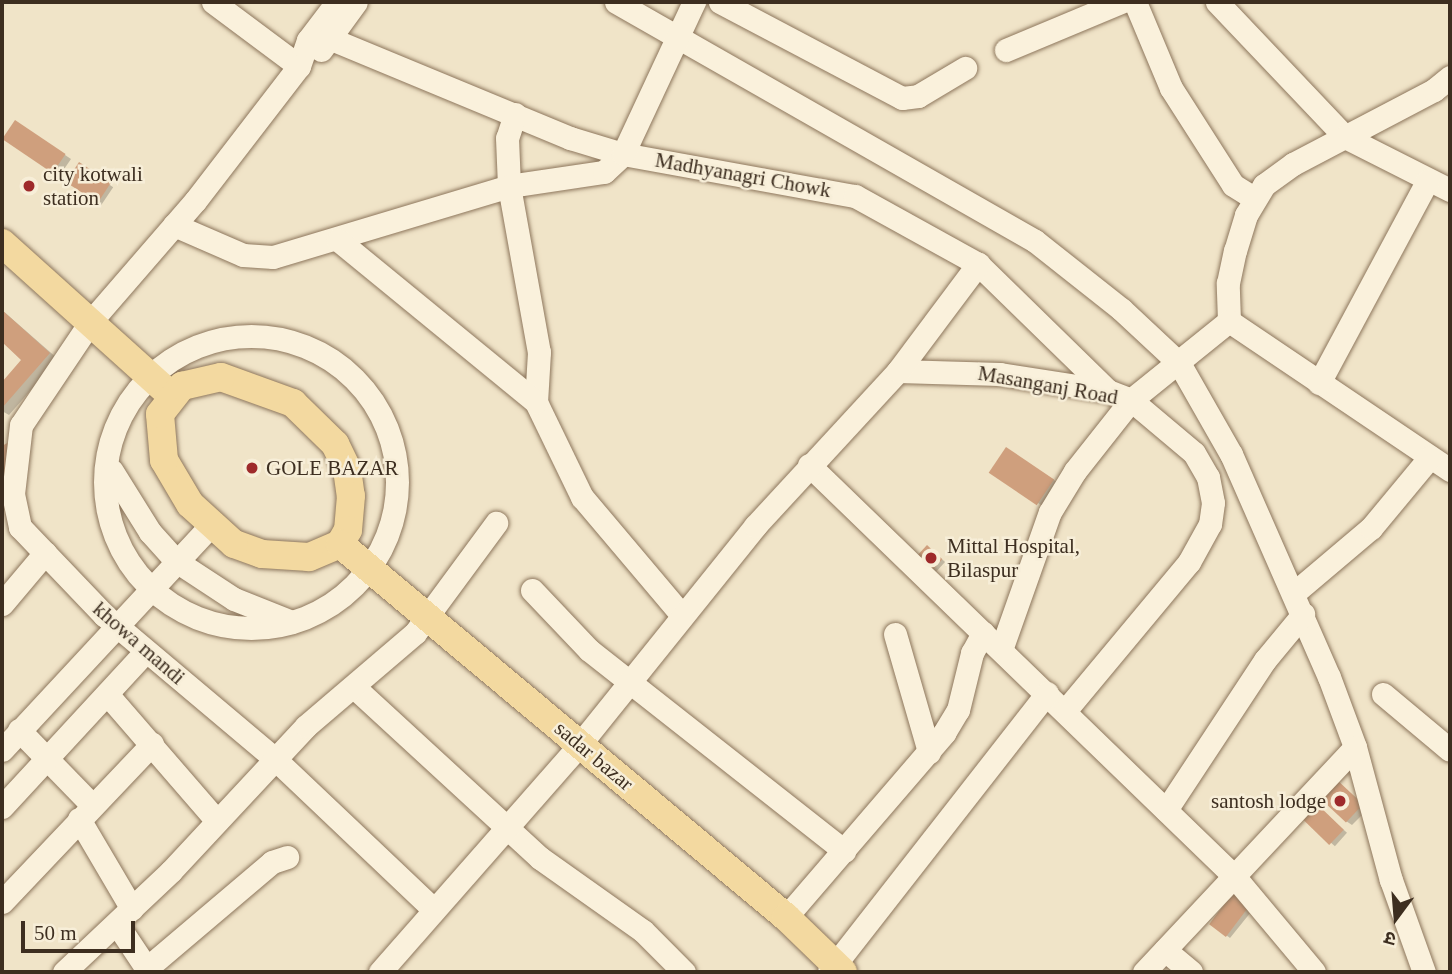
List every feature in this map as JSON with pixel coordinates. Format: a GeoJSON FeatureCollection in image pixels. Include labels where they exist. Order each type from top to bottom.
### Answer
{"type":"FeatureCollection","features":[{"type":"Feature","properties":{"kind":"main road"},"geometry":{"type":"LineString","coordinates":[[2,243],[171,395]]}},
{"type":"Feature","properties":{"kind":"main road"},"geometry":{"type":"LineString","coordinates":[[220,377],[267,390],[318,423],[347,469],[350,516],[341,544],[327,553],[287,558],[234,544],[210,526],[190,504],[164,460],[160,414],[171,395],[182,386],[220,377]]}},
{"type":"Feature","properties":{"kind":"main road","name":"sadar bazar"},"geometry":{"type":"LineString","coordinates":[[341,544],[786,918],[836,970]]}},
{"type":"Feature","properties":{"kind":"street"},"geometry":{"type":"LineString","coordinates":[[213,2],[302,62]]}},
{"type":"Feature","properties":{"kind":"street"},"geometry":{"type":"LineString","coordinates":[[302,62],[308,40],[337,2]]}},
{"type":"Feature","properties":{"kind":"street"},"geometry":{"type":"LineString","coordinates":[[302,62],[321,50],[331,39],[356,2]]}},
{"type":"Feature","properties":{"kind":"street"},"geometry":{"type":"LineString","coordinates":[[617,2],[1035,241],[1121,309],[1179,363],[1231,454],[1299,603],[1355,747],[1391,880],[1424,972]]}},
{"type":"Feature","properties":{"kind":"street"},"geometry":{"type":"LineString","coordinates":[[174,225],[257,258],[338,240],[509,186],[591,176],[613,166],[623,154],[674,37],[694,2]]}},
{"type":"Feature","properties":{"kind":"street"},"geometry":{"type":"LineString","coordinates":[[720,2],[901,99],[918,96],[964,68]]}},
{"type":"Feature","properties":{"kind":"street"},"geometry":{"type":"LineString","coordinates":[[1006,50],[1121,2]]}},
{"type":"Feature","properties":{"kind":"street"},"geometry":{"type":"LineString","coordinates":[[1135,2],[1171,88],[1233,186],[1254,198]]}},
{"type":"Feature","properties":{"kind":"street"},"geometry":{"type":"LineString","coordinates":[[1217,2],[1345,137],[1450,190]]}},
{"type":"Feature","properties":{"kind":"street","name":"Madhyanagri Chowk"},"geometry":{"type":"LineString","coordinates":[[331,39],[515,114],[623,154],[855,196],[978,264],[1108,391]]}},
{"type":"Feature","properties":{"kind":"street","name":"khowa mandi"},"geometry":{"type":"LineString","coordinates":[[302,62],[174,225],[91,321],[11,429],[11,532],[45,554],[114,624],[275,759],[432,908]]}},
{"type":"Feature","properties":{"kind":"street"},"geometry":{"type":"LineString","coordinates":[[1450,77],[1277,173],[1254,198],[1230,272],[1230,321],[1450,470]]}},
{"type":"Feature","properties":{"kind":"street"},"geometry":{"type":"LineString","coordinates":[[515,114],[507,138],[509,186],[539,352],[536,402]]}},
{"type":"Feature","properties":{"kind":"street"},"geometry":{"type":"LineString","coordinates":[[1319,383],[1428,180]]}},
{"type":"Feature","properties":{"kind":"street"},"geometry":{"type":"LineString","coordinates":[[338,240],[536,402],[582,497],[681,614]]}},
{"type":"Feature","properties":{"kind":"street"},"geometry":{"type":"LineString","coordinates":[[380,972],[432,908],[580,744],[681,614],[809,465],[898,371],[978,264]]}},
{"type":"Feature","properties":{"kind":"street","name":"Masanganj Road"},"geometry":{"type":"LineString","coordinates":[[898,371],[1000,374],[1108,391],[1131,400],[1230,321]]}},
{"type":"Feature","properties":{"kind":"street"},"geometry":{"type":"LineString","coordinates":[[255,333],[290,342],[331,361],[359,385],[379,413],[391,445],[397,487],[389,535],[369,567],[329,606],[292,622],[245,629],[216,626],[170,609],[148,590],[118,532],[109,467],[115,439],[148,374],[189,345],[213,336],[255,333]]}},
{"type":"Feature","properties":{"kind":"street"},"geometry":{"type":"LineString","coordinates":[[1001,650],[1050,512],[1075,471],[1131,400],[1194,453],[1208,477],[1213,503],[1210,524],[1189,562],[1065,711]]}},
{"type":"Feature","properties":{"kind":"street"},"geometry":{"type":"LineString","coordinates":[[1166,810],[1265,660],[1299,603],[1371,528],[1430,457]]}},
{"type":"Feature","properties":{"kind":"street"},"geometry":{"type":"LineString","coordinates":[[809,465],[1233,875],[1314,972]]}},
{"type":"Feature","properties":{"kind":"street"},"geometry":{"type":"LineString","coordinates":[[109,467],[150,532],[176,561],[234,599],[292,622]]}},
{"type":"Feature","properties":{"kind":"street"},"geometry":{"type":"LineString","coordinates":[[64,972],[125,916],[306,726],[354,687],[429,618],[496,523]]}},
{"type":"Feature","properties":{"kind":"street"},"geometry":{"type":"LineString","coordinates":[[2,750],[114,624],[210,526]]}},
{"type":"Feature","properties":{"kind":"street"},"geometry":{"type":"LineString","coordinates":[[2,604],[45,554]]}},
{"type":"Feature","properties":{"kind":"street"},"geometry":{"type":"LineString","coordinates":[[532,590],[562,626],[628,683],[844,851]]}},
{"type":"Feature","properties":{"kind":"street"},"geometry":{"type":"LineString","coordinates":[[786,918],[929,752],[958,710],[972,653],[983,633]]}},
{"type":"Feature","properties":{"kind":"street"},"geometry":{"type":"LineString","coordinates":[[895,634],[929,752]]}},
{"type":"Feature","properties":{"kind":"street"},"geometry":{"type":"LineString","coordinates":[[2,807],[146,651]]}},
{"type":"Feature","properties":{"kind":"street"},"geometry":{"type":"LineString","coordinates":[[354,687],[540,858],[643,931],[684,972]]}},
{"type":"Feature","properties":{"kind":"street"},"geometry":{"type":"LineString","coordinates":[[836,970],[1047,693]]}},
{"type":"Feature","properties":{"kind":"street"},"geometry":{"type":"LineString","coordinates":[[107,694],[217,821]]}},
{"type":"Feature","properties":{"kind":"street"},"geometry":{"type":"LineString","coordinates":[[1383,694],[1450,750]]}},
{"type":"Feature","properties":{"kind":"street"},"geometry":{"type":"LineString","coordinates":[[19,730],[48,758],[85,812],[148,970],[272,862],[287,857]]}},
{"type":"Feature","properties":{"kind":"street"},"geometry":{"type":"LineString","coordinates":[[2,902],[152,744]]}},
{"type":"Feature","properties":{"kind":"street"},"geometry":{"type":"LineString","coordinates":[[1144,972],[1355,747]]}},
{"type":"Feature","properties":{"kind":"street"},"geometry":{"type":"LineString","coordinates":[[1165,950],[1191,972]]}},
{"type":"Feature","properties":{"kind":"building"},"geometry":{"type":"Polygon","coordinates":[[[15,120],[66,154],[53,173],[2,139],[15,120]]]}},
{"type":"Feature","properties":{"kind":"building"},"geometry":{"type":"Polygon","coordinates":[[[79,162],[111,183],[98,203],[66,182],[79,162]]]}},
{"type":"Feature","properties":{"kind":"building"},"geometry":{"type":"Polygon","coordinates":[[[2,310],[50,353],[2,408],[2,382],[21,360],[2,342],[2,310]]]}},
{"type":"Feature","properties":{"kind":"building"},"geometry":{"type":"Polygon","coordinates":[[[9,442],[3,495],[2,495],[2,446],[9,442]]]}},
{"type":"Feature","properties":{"kind":"building"},"geometry":{"type":"Polygon","coordinates":[[[1006,447],[1054,479],[1037,505],[989,473],[1006,447]]]}},
{"type":"Feature","properties":{"kind":"building"},"geometry":{"type":"Polygon","coordinates":[[[927,545],[942,559],[930,572],[915,558],[927,545]]]}},
{"type":"Feature","properties":{"kind":"building","name":"santosh lodge"},"geometry":{"type":"Polygon","coordinates":[[[1336,779],[1363,804],[1346,823],[1319,797],[1336,779]]]}},
{"type":"Feature","properties":{"kind":"building"},"geometry":{"type":"Polygon","coordinates":[[[1315,802],[1344,830],[1329,845],[1300,817],[1315,802]]]}},
{"type":"Feature","properties":{"kind":"building"},"geometry":{"type":"Polygon","coordinates":[[[1235,890],[1252,903],[1226,937],[1209,924],[1235,890]]]}},
{"type":"Feature","properties":{"kind":"place","name":"city kotwali station"},"geometry":{"type":"Point","coordinates":[29,186]}},
{"type":"Feature","properties":{"kind":"place","name":"GOLE BAZAR"},"geometry":{"type":"Point","coordinates":[252,468]}},
{"type":"Feature","properties":{"kind":"place","name":"Mittal Hospital, Bilaspur"},"geometry":{"type":"Point","coordinates":[931,558]}},
{"type":"Feature","properties":{"kind":"place","name":"santosh lodge"},"geometry":{"type":"Point","coordinates":[1340,801]}}]}
